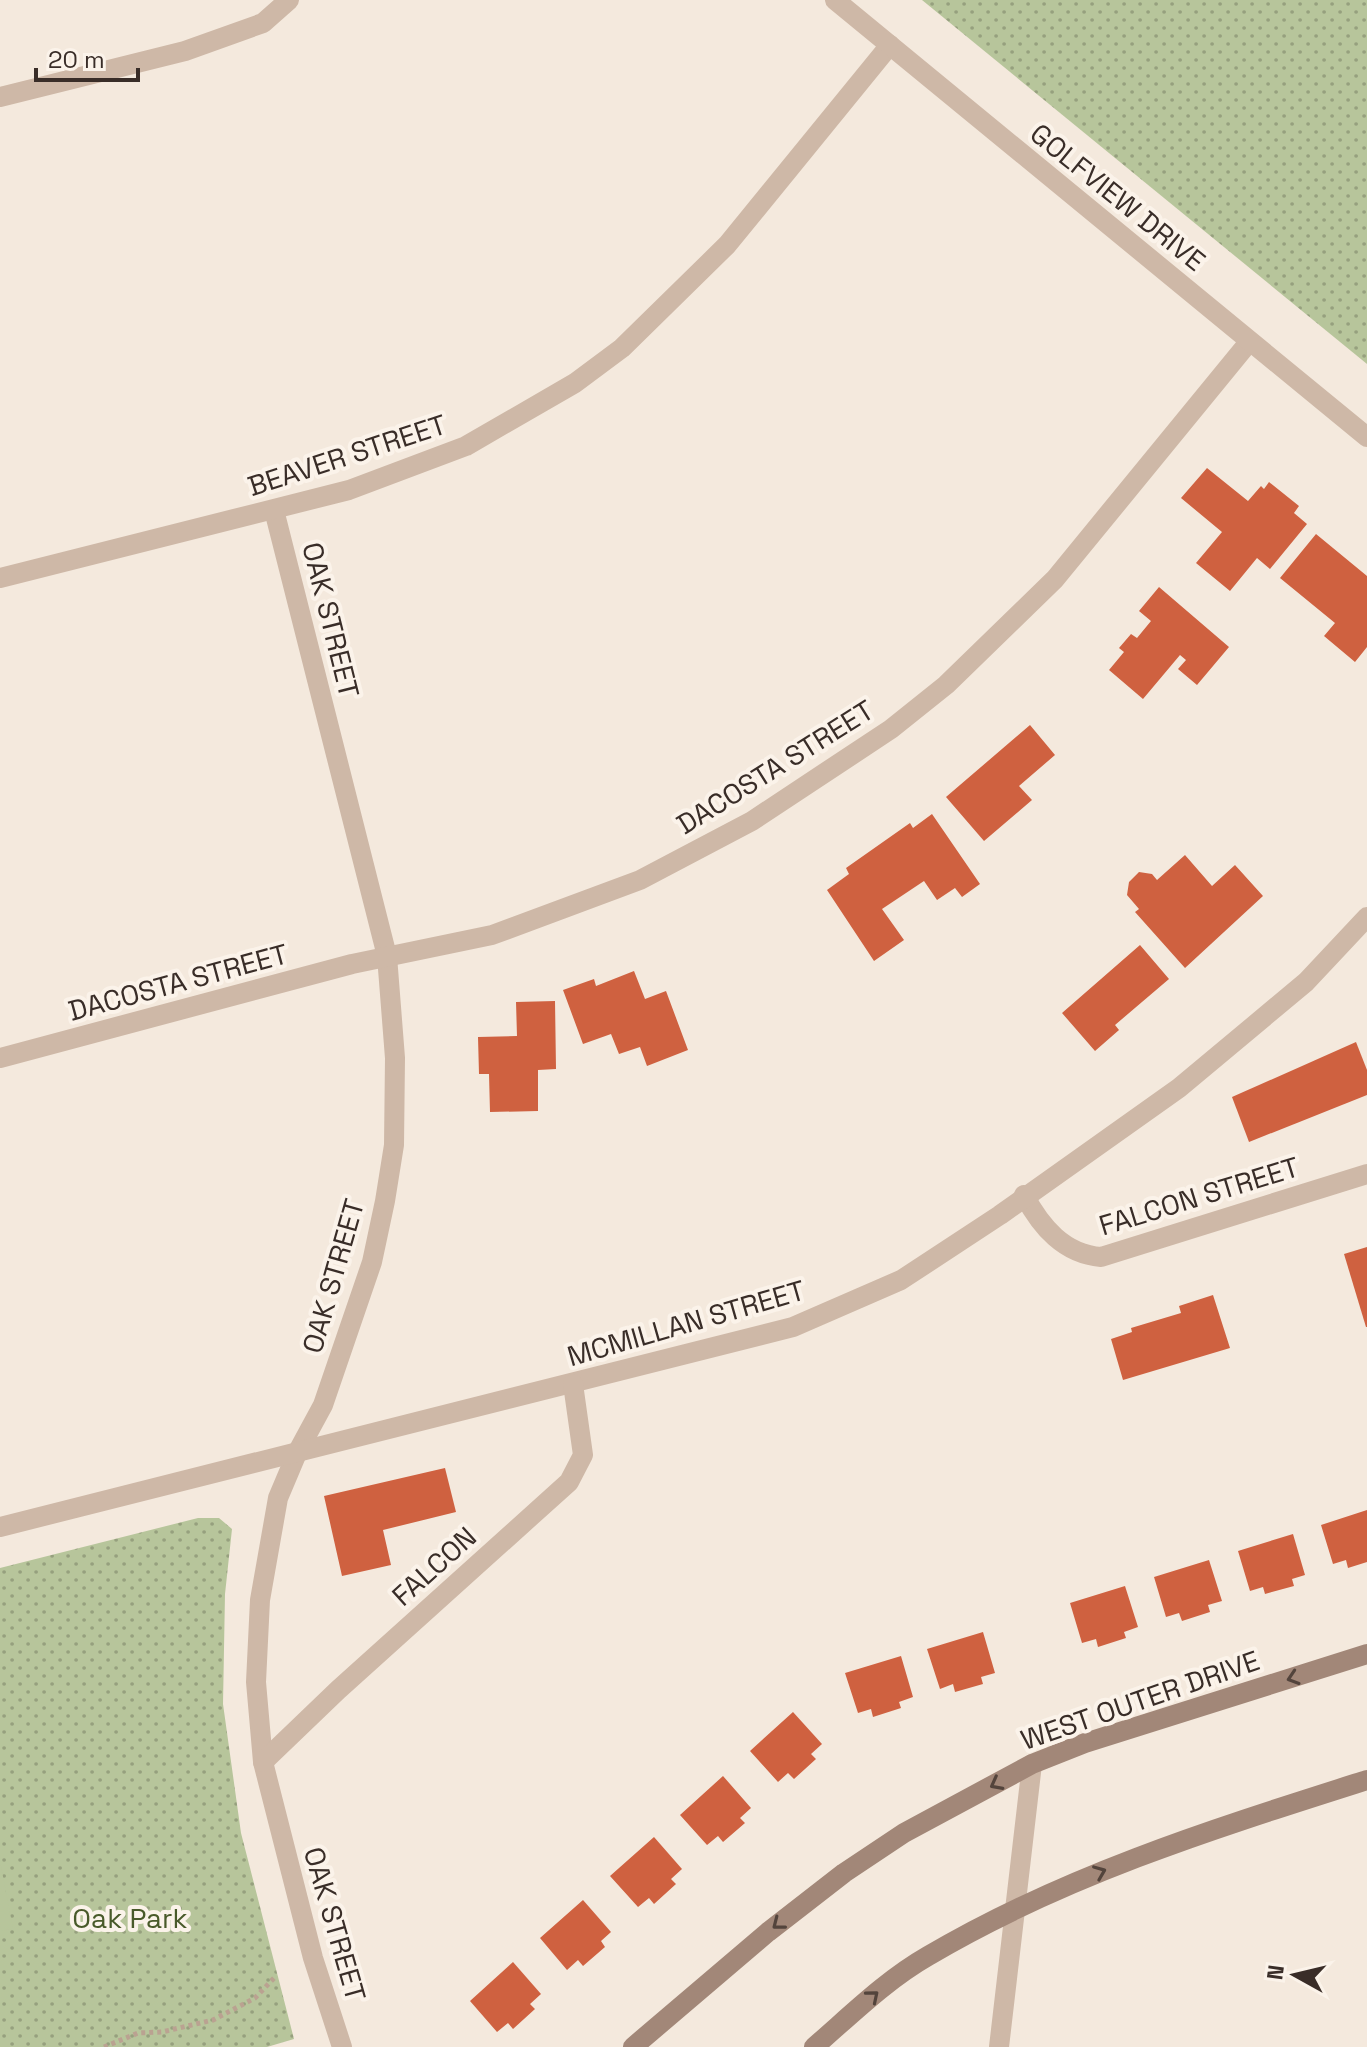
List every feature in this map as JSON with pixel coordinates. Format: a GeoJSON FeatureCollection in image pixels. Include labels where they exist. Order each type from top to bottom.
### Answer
{"type":"FeatureCollection","features":[{"type":"Feature","properties":{"kind":"main road","name":"WEST OUTER DRIVE"},"geometry":{"type":"LineString","coordinates":[[633,2047],[768,1932],[844,1873],[904,1833],[1032,1764],[1085,1743],[1367,1654]]}},
{"type":"Feature","properties":{"kind":"main road"},"geometry":{"type":"LineString","coordinates":[[814,2047],[879,1990],[925,1957],[1015,1909],[1179,1840],[1367,1780]]}},
{"type":"Feature","properties":{"kind":"street"},"geometry":{"type":"LineString","coordinates":[[0,97],[185,51],[263,23],[289,0]]}},
{"type":"Feature","properties":{"kind":"street","name":"GOLFVIEW DRIVE"},"geometry":{"type":"LineString","coordinates":[[835,0],[1367,437]]}},
{"type":"Feature","properties":{"kind":"street","name":"BEAVER STREET"},"geometry":{"type":"LineString","coordinates":[[0,578],[349,490],[466,446],[575,383],[622,348],[727,245],[890,45]]}},
{"type":"Feature","properties":{"kind":"street","name":"DACOSTA STREET"},"geometry":{"type":"LineString","coordinates":[[0,1058],[387,956],[492,935],[640,880],[752,821],[891,729],[946,685],[1055,579],[1249,342]]}},
{"type":"Feature","properties":{"kind":"street","name":"OAK STREET"},"geometry":{"type":"LineString","coordinates":[[274,510],[387,956],[395,1058],[394,1145],[372,1262],[323,1405],[297,1453],[278,1498],[260,1600],[256,1682],[263,1762],[313,1958],[342,2047]]}},
{"type":"Feature","properties":{"kind":"street","name":"MCMILLAN STREET"},"geometry":{"type":"LineString","coordinates":[[0,1527],[793,1327],[901,1280],[1000,1215],[1024,1195],[1179,1088],[1306,982],[1367,917]]}},
{"type":"Feature","properties":{"kind":"street","name":"FALCON STREET"},"geometry":{"type":"LineString","coordinates":[[1024,1195],[1038,1222],[1067,1246],[1084,1256],[1101,1257],[1367,1174]]}},
{"type":"Feature","properties":{"kind":"street","name":"FALCON"},"geometry":{"type":"LineString","coordinates":[[263,1762],[338,1690],[569,1482],[583,1455],[573,1384]]}},
{"type":"Feature","properties":{"kind":"street"},"geometry":{"type":"LineString","coordinates":[[999,2047],[1032,1764]]}},
{"type":"Feature","properties":{"kind":"path"},"geometry":{"type":"LineString","coordinates":[[104,2047],[138,2033],[162,2032],[213,2020],[255,1998],[276,1976]]}},
{"type":"Feature","properties":{"kind":"green space"},"geometry":{"type":"Polygon","coordinates":[[[922,0],[1367,0],[1367,364],[922,0]]]}},
{"type":"Feature","properties":{"kind":"green space","name":"Oak Park"},"geometry":{"type":"Polygon","coordinates":[[[198,1518],[219,1518],[232,1529],[225,1594],[223,1704],[241,1833],[294,2039],[267,2047],[0,2047],[0,1568],[198,1518]]]}},
{"type":"Feature","properties":{"kind":"green space"},"geometry":{"type":"Polygon","coordinates":[[[0,1861],[13,1929],[0,1931],[0,1861]]]}},
{"type":"Feature","properties":{"kind":"building"},"geometry":{"type":"Polygon","coordinates":[[[1207,468],[1248,501],[1261,486],[1264,489],[1269,482],[1299,506],[1294,513],[1307,524],[1270,569],[1257,558],[1230,591],[1196,563],[1222,532],[1181,498],[1207,468]]]}},
{"type":"Feature","properties":{"kind":"building"},"geometry":{"type":"Polygon","coordinates":[[[1316,534],[1367,576],[1367,647],[1355,662],[1324,636],[1335,623],[1280,578],[1316,534]]]}},
{"type":"Feature","properties":{"kind":"building"},"geometry":{"type":"Polygon","coordinates":[[[1159,587],[1229,647],[1197,685],[1178,669],[1186,660],[1180,655],[1143,699],[1109,670],[1124,652],[1119,648],[1131,634],[1137,638],[1151,621],[1139,611],[1159,587]]]}},
{"type":"Feature","properties":{"kind":"building"},"geometry":{"type":"Polygon","coordinates":[[[1030,725],[1055,755],[1019,786],[1032,800],[984,841],[946,797],[1030,725]]]}},
{"type":"Feature","properties":{"kind":"building"},"geometry":{"type":"Polygon","coordinates":[[[932,814],[980,884],[962,897],[955,888],[937,900],[924,881],[882,909],[904,940],[874,961],[827,890],[849,874],[846,868],[910,823],[913,828],[932,814]]]}},
{"type":"Feature","properties":{"kind":"building"},"geometry":{"type":"Polygon","coordinates":[[[1185,855],[1212,886],[1235,865],[1263,896],[1185,968],[1135,912],[1139,909],[1127,895],[1129,882],[1139,872],[1152,874],[1157,880],[1185,855]]]}},
{"type":"Feature","properties":{"kind":"building"},"geometry":{"type":"Polygon","coordinates":[[[1140,945],[1169,979],[1115,1025],[1119,1030],[1095,1051],[1062,1013],[1140,945]]]}},
{"type":"Feature","properties":{"kind":"building"},"geometry":{"type":"Polygon","coordinates":[[[634,971],[645,999],[666,991],[688,1050],[647,1066],[640,1047],[619,1054],[611,1034],[583,1044],[563,990],[594,979],[596,986],[634,971]]]}},
{"type":"Feature","properties":{"kind":"building"},"geometry":{"type":"Polygon","coordinates":[[[555,1001],[556,1069],[538,1070],[538,1111],[490,1112],[489,1074],[479,1074],[478,1037],[517,1036],[516,1002],[555,1001]]]}},
{"type":"Feature","properties":{"kind":"building"},"geometry":{"type":"Polygon","coordinates":[[[1356,1042],[1367,1070],[1367,1095],[1249,1142],[1232,1097],[1356,1042]]]}},
{"type":"Feature","properties":{"kind":"building"},"geometry":{"type":"Polygon","coordinates":[[[1367,1247],[1367,1327],[1366,1327],[1344,1254],[1367,1247]]]}},
{"type":"Feature","properties":{"kind":"building"},"geometry":{"type":"Polygon","coordinates":[[[1213,1295],[1230,1348],[1123,1380],[1111,1339],[1132,1332],[1131,1328],[1181,1313],[1179,1306],[1213,1295]]]}},
{"type":"Feature","properties":{"kind":"building"},"geometry":{"type":"Polygon","coordinates":[[[445,1468],[456,1512],[383,1530],[391,1565],[342,1576],[324,1496],[445,1468]]]}},
{"type":"Feature","properties":{"kind":"building"},"geometry":{"type":"Polygon","coordinates":[[[1367,1510],[1367,1562],[1348,1568],[1346,1560],[1333,1564],[1321,1525],[1367,1510]]]}},
{"type":"Feature","properties":{"kind":"building"},"geometry":{"type":"Polygon","coordinates":[[[1293,1534],[1305,1575],[1292,1579],[1294,1586],[1265,1594],[1263,1587],[1250,1591],[1238,1551],[1293,1534]]]}},
{"type":"Feature","properties":{"kind":"building"},"geometry":{"type":"Polygon","coordinates":[[[1209,1560],[1222,1601],[1208,1605],[1210,1612],[1182,1621],[1179,1613],[1166,1617],[1154,1577],[1209,1560]]]}},
{"type":"Feature","properties":{"kind":"building"},"geometry":{"type":"Polygon","coordinates":[[[1125,1586],[1138,1627],[1124,1632],[1126,1638],[1098,1647],[1096,1639],[1082,1643],[1070,1603],[1125,1586]]]}},
{"type":"Feature","properties":{"kind":"building"},"geometry":{"type":"Polygon","coordinates":[[[983,1632],[995,1673],[981,1677],[983,1684],[955,1692],[953,1684],[940,1689],[927,1649],[983,1632]]]}},
{"type":"Feature","properties":{"kind":"building"},"geometry":{"type":"Polygon","coordinates":[[[901,1656],[913,1697],[899,1702],[901,1708],[873,1717],[871,1709],[858,1713],[845,1673],[901,1656]]]}},
{"type":"Feature","properties":{"kind":"building"},"geometry":{"type":"Polygon","coordinates":[[[793,1712],[822,1744],[811,1754],[816,1759],[794,1779],[788,1773],[778,1782],[750,1751],[793,1712]]]}},
{"type":"Feature","properties":{"kind":"building"},"geometry":{"type":"Polygon","coordinates":[[[723,1776],[751,1808],[740,1818],[745,1823],[723,1842],[718,1836],[707,1845],[680,1815],[723,1776]]]}},
{"type":"Feature","properties":{"kind":"building"},"geometry":{"type":"Polygon","coordinates":[[[654,1837],[682,1869],[671,1879],[676,1884],[654,1904],[649,1898],[638,1907],[610,1876],[654,1837]]]}},
{"type":"Feature","properties":{"kind":"building"},"geometry":{"type":"Polygon","coordinates":[[[583,1900],[611,1932],[601,1941],[605,1947],[583,1966],[578,1960],[567,1970],[540,1938],[583,1900]]]}},
{"type":"Feature","properties":{"kind":"building"},"geometry":{"type":"Polygon","coordinates":[[[513,1962],[541,1994],[530,2004],[535,2009],[513,2029],[508,2023],[497,2032],[470,2001],[513,1962]]]}}]}
